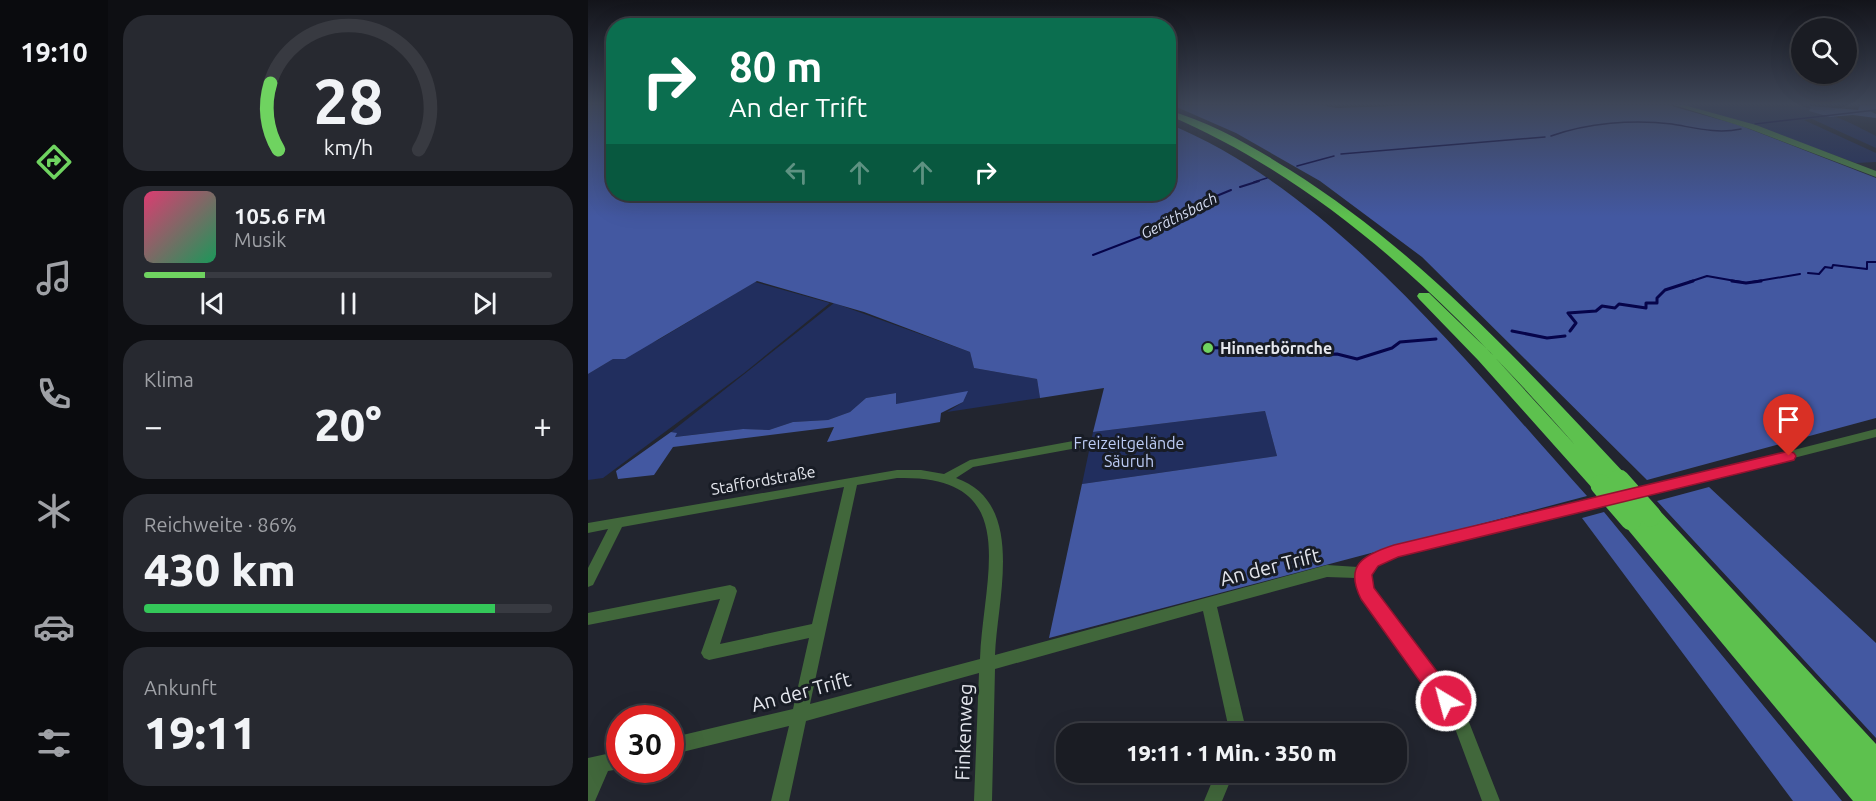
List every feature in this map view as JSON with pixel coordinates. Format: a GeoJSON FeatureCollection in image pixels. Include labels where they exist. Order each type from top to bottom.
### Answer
{"type":"FeatureCollection","features":[{"type":"Feature","properties":{"kind":"highway"},"geometry":{"type":"LineString","coordinates":[[1222,142],[1274,172],[1368,244],[1610,483]]}},
{"type":"Feature","properties":{"kind":"highway"},"geometry":{"type":"LineString","coordinates":[[1232,142],[1260,156],[1322,196],[1380,241],[1453,306],[1641,518],[1876,766]]}},
{"type":"Feature","properties":{"kind":"highway"},"geometry":{"type":"LineString","coordinates":[[1641,518],[1874,801]]}},
{"type":"Feature","properties":{"kind":"main road"},"geometry":{"type":"LineString","coordinates":[[1794,142],[1876,174]]}},
{"type":"Feature","properties":{"kind":"street"},"geometry":{"type":"LineString","coordinates":[[1491,801],[1459,718],[1362,582],[1363,573],[1372,561],[1394,551],[1876,434]]}},
{"type":"Feature","properties":{"kind":"street"},"geometry":{"type":"LineString","coordinates":[[945,479],[970,464],[1084,443]]}},
{"type":"Feature","properties":{"kind":"street","name":"Staffordstraße"},"geometry":{"type":"LineString","coordinates":[[588,528],[852,481],[910,473],[945,479],[963,486],[979,498],[993,527],[995,562],[987,664]]}},
{"type":"Feature","properties":{"kind":"street"},"geometry":{"type":"LineString","coordinates":[[780,801],[852,481]]}},
{"type":"Feature","properties":{"kind":"street"},"geometry":{"type":"LineString","coordinates":[[588,581],[618,523]]}},
{"type":"Feature","properties":{"kind":"street","name":"An der Trift"},"geometry":{"type":"LineString","coordinates":[[684,744],[800,715],[1326,571],[1363,573]]}},
{"type":"Feature","properties":{"kind":"street"},"geometry":{"type":"LineString","coordinates":[[588,619],[730,591],[709,653],[820,629]]}},
{"type":"Feature","properties":{"kind":"street"},"geometry":{"type":"LineString","coordinates":[[1209,604],[1236,723]]}},
{"type":"Feature","properties":{"kind":"street","name":"Finkenweg"},"geometry":{"type":"LineString","coordinates":[[983,801],[987,664]]}},
{"type":"Feature","properties":{"kind":"street"},"geometry":{"type":"LineString","coordinates":[[588,795],[603,764]]}},
{"type":"Feature","properties":{"kind":"street"},"geometry":{"type":"LineString","coordinates":[[1213,801],[1220,783]]}},
{"type":"Feature","properties":{"kind":"green space"},"geometry":{"type":"Polygon","coordinates":[[[1799,142],[1853,142],[1876,153],[1876,162],[1856,163],[1799,142]]]}},
{"type":"Feature","properties":{"kind":"green space"},"geometry":{"type":"Polygon","coordinates":[[[1864,142],[1876,142],[1876,148],[1864,142]]]}},
{"type":"Feature","properties":{"kind":"green space"},"geometry":{"type":"Polygon","coordinates":[[[755,282],[830,303],[744,373],[603,478],[588,480],[588,374],[613,359],[658,340],[755,282]]]}},
{"type":"Feature","properties":{"kind":"green space"},"geometry":{"type":"Polygon","coordinates":[[[834,303],[970,352],[974,368],[1037,379],[1040,398],[947,412],[963,402],[895,404],[896,393],[866,398],[850,412],[828,420],[793,422],[769,430],[743,429],[674,437],[676,433],[671,432],[834,303]]]}},
{"type":"Feature","properties":{"kind":"green space","name":"Freizeitgelände Säuruh"},"geometry":{"type":"Polygon","coordinates":[[[1265,411],[1277,456],[1082,484],[1093,432],[1265,411]]]}},
{"type":"Feature","properties":{"kind":"shaded area"},"geometry":{"type":"Polygon","coordinates":[[[588,142],[606,142],[606,201],[1176,201],[1176,142],[1206,142],[1230,154],[1288,193],[1343,237],[1446,339],[1587,496],[1049,638],[1082,484],[1277,456],[1265,411],[1093,432],[1104,388],[1040,398],[1037,379],[974,368],[970,352],[864,312],[757,281],[625,359],[613,359],[588,374],[588,142]]]}},
{"type":"Feature","properties":{"kind":"shaded area"},"geometry":{"type":"Polygon","coordinates":[[[1252,142],[1784,142],[1876,178],[1876,418],[1647,480],[1422,257],[1320,181],[1252,142]]]}},
{"type":"Feature","properties":{"kind":"shaded area"},"geometry":{"type":"Polygon","coordinates":[[[968,391],[963,402],[941,413],[940,422],[827,442],[834,427],[673,447],[654,475],[618,479],[616,471],[671,432],[677,433],[675,437],[743,429],[769,430],[793,422],[828,420],[850,412],[866,398],[896,393],[896,404],[968,391]]]}},
{"type":"Feature","properties":{"kind":"shaded area"},"geometry":{"type":"Polygon","coordinates":[[[1709,487],[1876,643],[1876,738],[1657,501],[1709,487]]]}},
{"type":"Feature","properties":{"kind":"shaded area"},"geometry":{"type":"Polygon","coordinates":[[[1604,512],[1842,801],[1793,801],[1582,518],[1604,512]]]}},
{"type":"Feature","properties":{"kind":"waterway","name":"Geräthsbach"},"geometry":{"type":"LineString","coordinates":[[1341,154],[1480,142]]}},
{"type":"Feature","properties":{"kind":"waterway","name":"Geräthsbach"},"geometry":{"type":"LineString","coordinates":[[1297,166],[1334,156]]}},
{"type":"Feature","properties":{"kind":"waterway","name":"Geräthsbach"},"geometry":{"type":"LineString","coordinates":[[1254,182],[1267,178]]}},
{"type":"Feature","properties":{"kind":"waterway","name":"Geräthsbach"},"geometry":{"type":"LineString","coordinates":[[1240,187],[1259,181]]}},
{"type":"Feature","properties":{"kind":"waterway","name":"Geräthsbach"},"geometry":{"type":"LineString","coordinates":[[1093,255],[1158,230],[1202,202],[1231,190]]}},
{"type":"Feature","properties":{"kind":"waterway"},"geometry":{"type":"LineString","coordinates":[[1808,273],[1819,274],[1825,267],[1832,268],[1833,265],[1867,269],[1867,262],[1876,262]]}},
{"type":"Feature","properties":{"kind":"waterway"},"geometry":{"type":"LineString","coordinates":[[1752,282],[1800,274]]}},
{"type":"Feature","properties":{"kind":"waterway"},"geometry":{"type":"LineString","coordinates":[[1689,282],[1707,276],[1741,282]]}},
{"type":"Feature","properties":{"kind":"waterway"},"geometry":{"type":"LineString","coordinates":[[1570,331],[1576,323],[1568,313],[1596,311],[1602,306],[1615,308],[1619,304],[1646,308],[1646,303],[1657,303],[1657,298],[1665,290],[1693,281]]}},
{"type":"Feature","properties":{"kind":"waterway"},"geometry":{"type":"LineString","coordinates":[[1732,281],[1746,283],[1761,281]]}},
{"type":"Feature","properties":{"kind":"waterway"},"geometry":{"type":"LineString","coordinates":[[1512,331],[1547,338],[1565,336]]}},
{"type":"Feature","properties":{"kind":"waterway"},"geometry":{"type":"LineString","coordinates":[[1208,348],[1258,347],[1301,355],[1337,354],[1357,359],[1392,348],[1400,342],[1436,339]]}},
{"type":"Feature","properties":{"kind":"place","name":"Hinnerbörnche"},"geometry":{"type":"Point","coordinates":[1208,348]}},
{"type":"Feature","properties":{"kind":"route"},"geometry":{"type":"LineString","coordinates":[[1446,701],[1362,582],[1365,567],[1372,561],[1394,551],[1789,456]]}}]}
